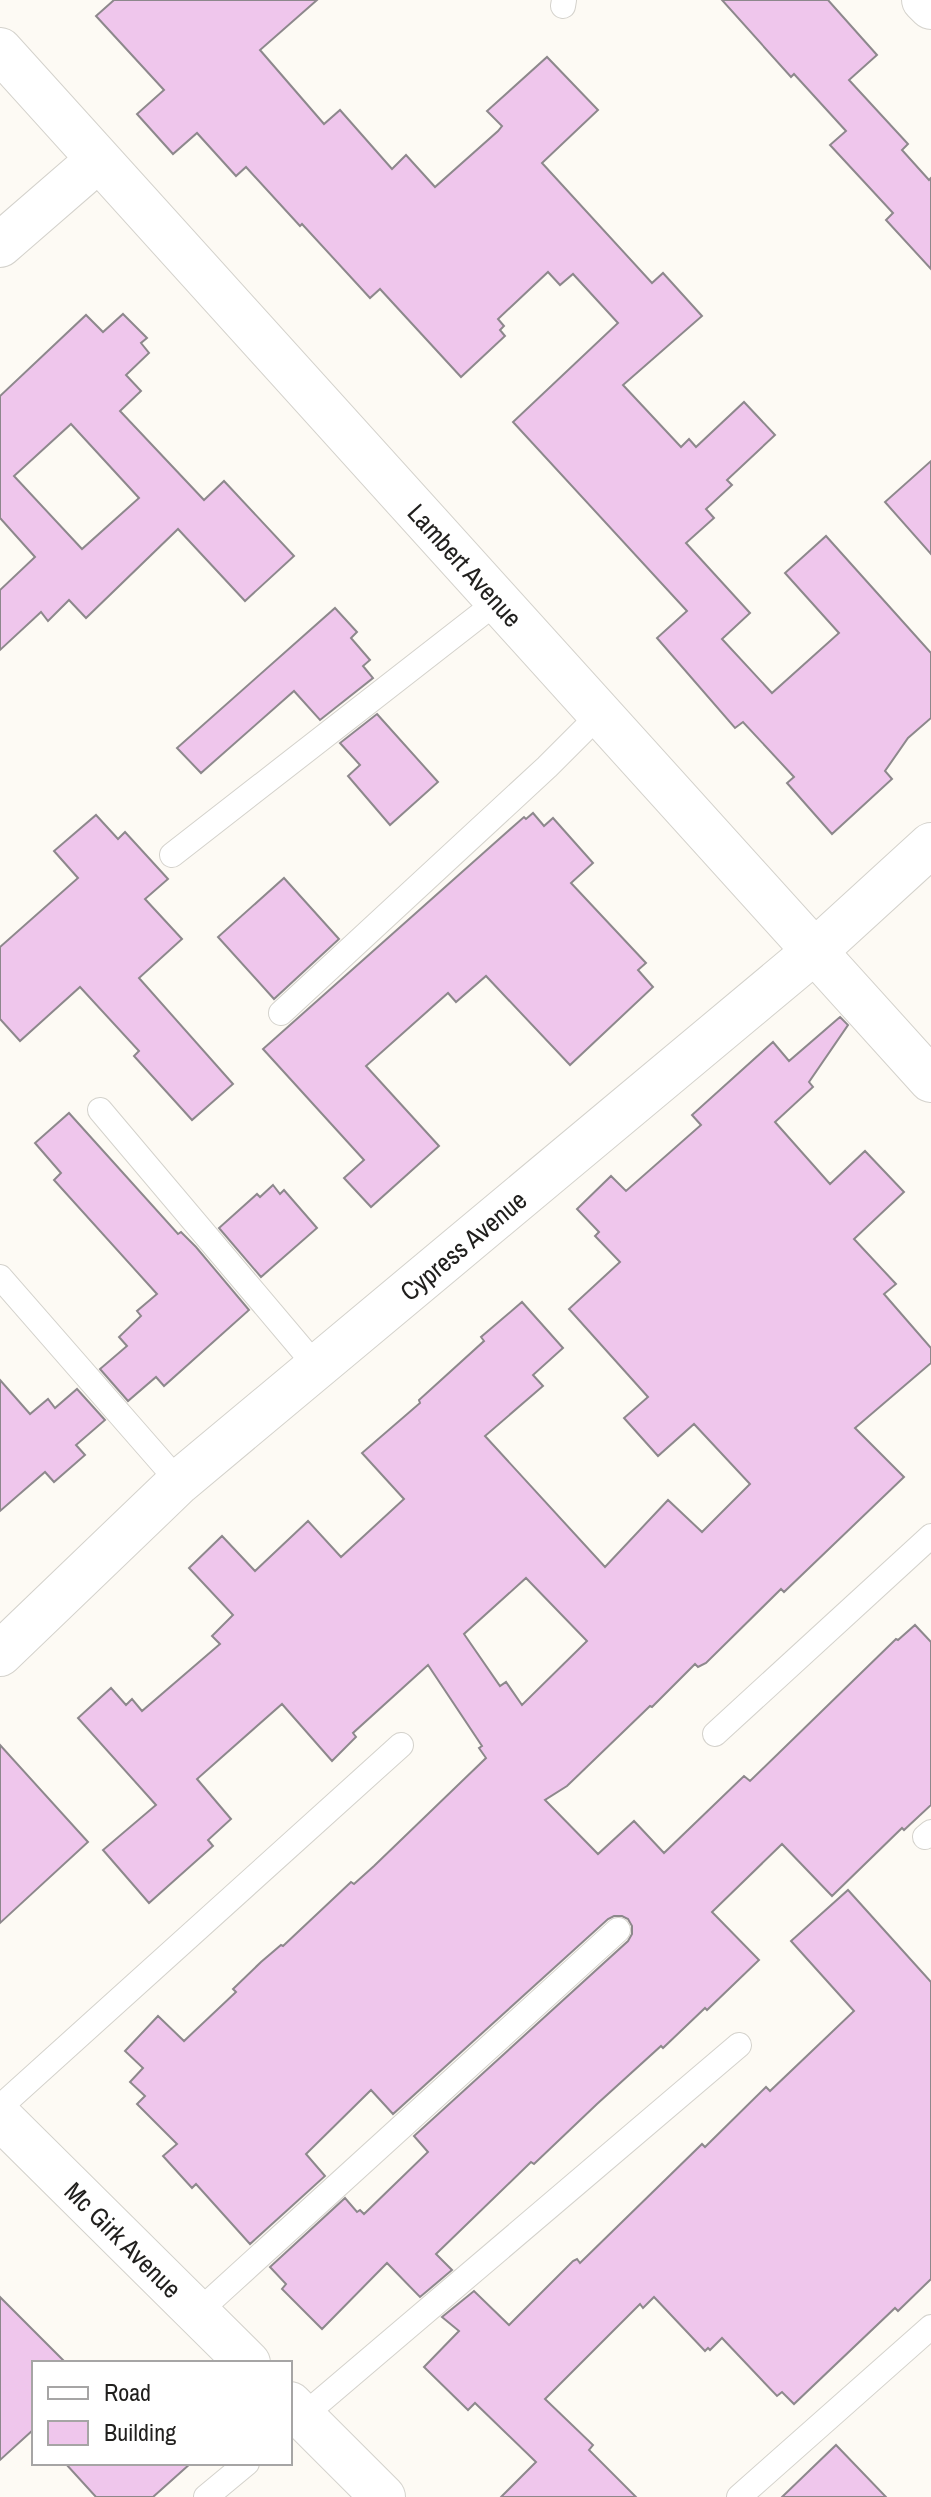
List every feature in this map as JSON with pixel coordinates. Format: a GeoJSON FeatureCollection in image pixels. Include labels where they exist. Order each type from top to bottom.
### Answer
{"type":"FeatureCollection","features":[{"type":"Feature","properties":{"kind":"street"},"geometry":{"type":"LineString","coordinates":[[924,0],[931,7]]}},
{"type":"Feature","properties":{"kind":"street","name":"Lambert Avenue"},"geometry":{"type":"LineString","coordinates":[[0,50],[931,1080]]}},
{"type":"Feature","properties":{"kind":"street"},"geometry":{"type":"LineString","coordinates":[[0,245],[98,160]]}},
{"type":"Feature","properties":{"kind":"street","name":"Cypress Avenue"},"geometry":{"type":"LineString","coordinates":[[0,1654],[179,1482],[815,951],[931,845]]}},
{"type":"Feature","properties":{"kind":"street","name":"Mc Girk Avenue"},"geometry":{"type":"LineString","coordinates":[[0,2117],[246,2361]]}},
{"type":"Feature","properties":{"kind":"street"},"geometry":{"type":"LineString","coordinates":[[294,2416],[383,2497]]}},
{"type":"Feature","properties":{"kind":"lane"},"geometry":{"type":"LineString","coordinates":[[172,855],[498,601]]}},
{"type":"Feature","properties":{"kind":"lane"},"geometry":{"type":"LineString","coordinates":[[281,1013],[547,767],[600,714]]}},
{"type":"Feature","properties":{"kind":"lane"},"geometry":{"type":"LineString","coordinates":[[100,1110],[317,1367]]}},
{"type":"Feature","properties":{"kind":"lane"},"geometry":{"type":"LineString","coordinates":[[0,1277],[179,1482]]}},
{"type":"Feature","properties":{"kind":"lane"},"geometry":{"type":"LineString","coordinates":[[715,1734],[931,1536]]}},
{"type":"Feature","properties":{"kind":"lane"},"geometry":{"type":"LineString","coordinates":[[0,2107],[401,1745]]}},
{"type":"Feature","properties":{"kind":"lane"},"geometry":{"type":"LineString","coordinates":[[197,2313],[618,1930]]}},
{"type":"Feature","properties":{"kind":"lane"},"geometry":{"type":"LineString","coordinates":[[294,2416],[739,2045]]}},
{"type":"Feature","properties":{"kind":"lane"},"geometry":{"type":"LineString","coordinates":[[739,2497],[931,2327]]}},
{"type":"Feature","properties":{"kind":"lane"},"geometry":{"type":"LineString","coordinates":[[206,2497],[245,2465]]}},
{"type":"Feature","properties":{"kind":"building"},"geometry":{"type":"Polygon","coordinates":[[[114,0],[317,0],[260,50],[324,124],[340,110],[392,169],[406,155],[435,187],[498,131],[502,126],[487,111],[547,57],[598,110],[542,163],[652,283],[663,273],[702,316],[623,385],[681,447],[689,439],[696,447],[744,402],[775,435],[727,480],[732,485],[706,509],[714,518],[686,543],[750,613],[722,639],[772,693],[839,633],[785,573],[826,536],[931,653],[931,718],[908,738],[885,771],[892,779],[832,834],[787,783],[794,777],[743,722],[735,728],[657,638],[687,611],[513,422],[618,323],[573,274],[560,285],[548,272],[498,319],[504,326],[500,330],[505,336],[461,377],[380,289],[370,298],[246,167],[236,176],[197,133],[173,154],[137,114],[164,90],[96,16],[114,0]]]}},
{"type":"Feature","properties":{"kind":"building"},"geometry":{"type":"Polygon","coordinates":[[[722,0],[828,0],[877,55],[849,80],[908,144],[902,150],[929,180],[931,178],[931,269],[886,220],[893,213],[830,145],[846,131],[794,74],[791,77],[722,0]]]}},
{"type":"Feature","properties":{"kind":"building"},"geometry":{"type":"Polygon","coordinates":[[[123,314],[147,338],[141,343],[149,353],[126,375],[141,391],[120,411],[204,500],[224,481],[294,556],[245,601],[178,529],[86,618],[69,600],[48,621],[41,612],[0,650],[0,590],[35,557],[0,518],[0,396],[86,315],[103,332],[123,314]],[[71,424],[14,476],[82,549],[139,498],[71,424]]]}},
{"type":"Feature","properties":{"kind":"building"},"geometry":{"type":"Polygon","coordinates":[[[931,461],[931,554],[885,502],[931,461]]]}},
{"type":"Feature","properties":{"kind":"building"},"geometry":{"type":"Polygon","coordinates":[[[335,608],[357,632],[351,638],[370,660],[363,666],[373,678],[320,720],[294,691],[201,773],[177,748],[335,608]]]}},
{"type":"Feature","properties":{"kind":"building"},"geometry":{"type":"Polygon","coordinates":[[[377,714],[438,782],[390,825],[348,776],[360,765],[340,743],[377,714]]]}},
{"type":"Feature","properties":{"kind":"building"},"geometry":{"type":"Polygon","coordinates":[[[533,813],[544,826],[553,818],[593,863],[571,883],[646,963],[638,970],[653,987],[570,1065],[486,976],[456,1002],[448,993],[366,1066],[439,1146],[371,1207],[344,1178],[364,1160],[263,1049],[524,817],[526,819],[533,813]]]}},
{"type":"Feature","properties":{"kind":"building"},"geometry":{"type":"Polygon","coordinates":[[[96,815],[118,839],[125,832],[168,879],[145,899],[182,939],[139,978],[233,1084],[192,1120],[134,1056],[139,1051],[80,987],[20,1041],[0,1019],[0,947],[78,878],[54,851],[96,815]]]}},
{"type":"Feature","properties":{"kind":"building"},"geometry":{"type":"Polygon","coordinates":[[[284,878],[339,939],[274,999],[218,937],[284,878]]]}},
{"type":"Feature","properties":{"kind":"building"},"geometry":{"type":"Polygon","coordinates":[[[840,1017],[848,1025],[809,1082],[813,1087],[775,1122],[830,1184],[865,1151],[904,1192],[854,1239],[896,1284],[884,1294],[931,1348],[931,1363],[855,1428],[904,1477],[784,1592],[781,1589],[706,1663],[698,1667],[695,1664],[567,1786],[545,1800],[598,1854],[634,1821],[664,1853],[744,1776],[750,1781],[896,1639],[915,1625],[931,1642],[931,1805],[904,1830],[902,1828],[832,1896],[782,1844],[712,1912],[759,1960],[534,2164],[531,2162],[436,2254],[452,2270],[420,2297],[387,2263],[322,2329],[282,2289],[286,2284],[270,2267],[345,2198],[357,2212],[360,2210],[364,2214],[428,2152],[414,2136],[628,1941],[632,1926],[622,1916],[608,1919],[393,2114],[371,2090],[306,2154],[325,2176],[250,2244],[196,2184],[192,2188],[163,2156],[177,2144],[137,2104],[145,2096],[130,2082],[143,2068],[125,2051],[158,2016],[184,2041],[236,1992],[233,1989],[261,1962],[283,1946],[351,1882],[354,1884],[374,1866],[486,1758],[479,1748],[482,1746],[428,1665],[353,1733],[356,1737],[332,1761],[282,1704],[197,1779],[231,1819],[208,1840],[213,1846],[149,1903],[103,1850],[156,1805],[78,1718],[111,1688],[126,1705],[132,1699],[142,1711],[220,1644],[212,1636],[233,1615],[189,1568],[222,1536],[255,1571],[308,1521],[341,1557],[404,1499],[362,1453],[420,1403],[419,1400],[484,1341],[481,1337],[522,1302],[563,1348],[533,1375],[543,1386],[485,1436],[605,1567],[668,1500],[702,1532],[750,1484],[694,1424],[658,1456],[624,1418],[648,1397],[569,1309],[620,1262],[595,1236],[599,1232],[577,1209],[611,1176],[626,1191],[701,1125],[692,1115],[773,1042],[789,1061],[840,1017]],[[526,1578],[464,1634],[500,1686],[506,1682],[522,1705],[587,1641],[526,1578]]]}},
{"type":"Feature","properties":{"kind":"building"},"geometry":{"type":"Polygon","coordinates":[[[69,1113],[178,1234],[181,1232],[196,1247],[249,1310],[164,1386],[156,1377],[128,1401],[100,1369],[127,1346],[119,1337],[141,1316],[137,1311],[157,1294],[54,1180],[61,1173],[35,1143],[69,1113]]]}},
{"type":"Feature","properties":{"kind":"building"},"geometry":{"type":"Polygon","coordinates":[[[273,1185],[280,1194],[284,1190],[317,1228],[261,1277],[219,1228],[257,1194],[260,1197],[273,1185]]]}},
{"type":"Feature","properties":{"kind":"building"},"geometry":{"type":"Polygon","coordinates":[[[0,1380],[30,1414],[48,1399],[55,1408],[77,1389],[105,1420],[76,1445],[85,1455],[54,1482],[45,1472],[0,1511],[0,1380]]]}},
{"type":"Feature","properties":{"kind":"building"},"geometry":{"type":"Polygon","coordinates":[[[0,1745],[88,1842],[0,1923],[0,1745]]]}},
{"type":"Feature","properties":{"kind":"building"},"geometry":{"type":"Polygon","coordinates":[[[848,1890],[931,1982],[931,2279],[898,2311],[895,2308],[794,2404],[782,2392],[777,2396],[722,2338],[705,2351],[654,2297],[643,2308],[640,2304],[545,2399],[593,2445],[589,2450],[636,2497],[501,2497],[536,2462],[475,2403],[468,2410],[424,2367],[459,2331],[442,2317],[474,2291],[509,2325],[573,2261],[577,2259],[580,2263],[702,2144],[705,2147],[766,2087],[770,2091],[854,2011],[791,1941],[848,1890]]]}},
{"type":"Feature","properties":{"kind":"building"},"geometry":{"type":"Polygon","coordinates":[[[0,2297],[64,2361],[32,2361],[32,2431],[0,2460],[0,2297]]]}},
{"type":"Feature","properties":{"kind":"building"},"geometry":{"type":"Polygon","coordinates":[[[836,2445],[886,2497],[782,2497],[836,2445]]]}},
{"type":"Feature","properties":{"kind":"building"},"geometry":{"type":"Polygon","coordinates":[[[67,2465],[189,2465],[153,2497],[96,2497],[67,2465]]]}}]}
